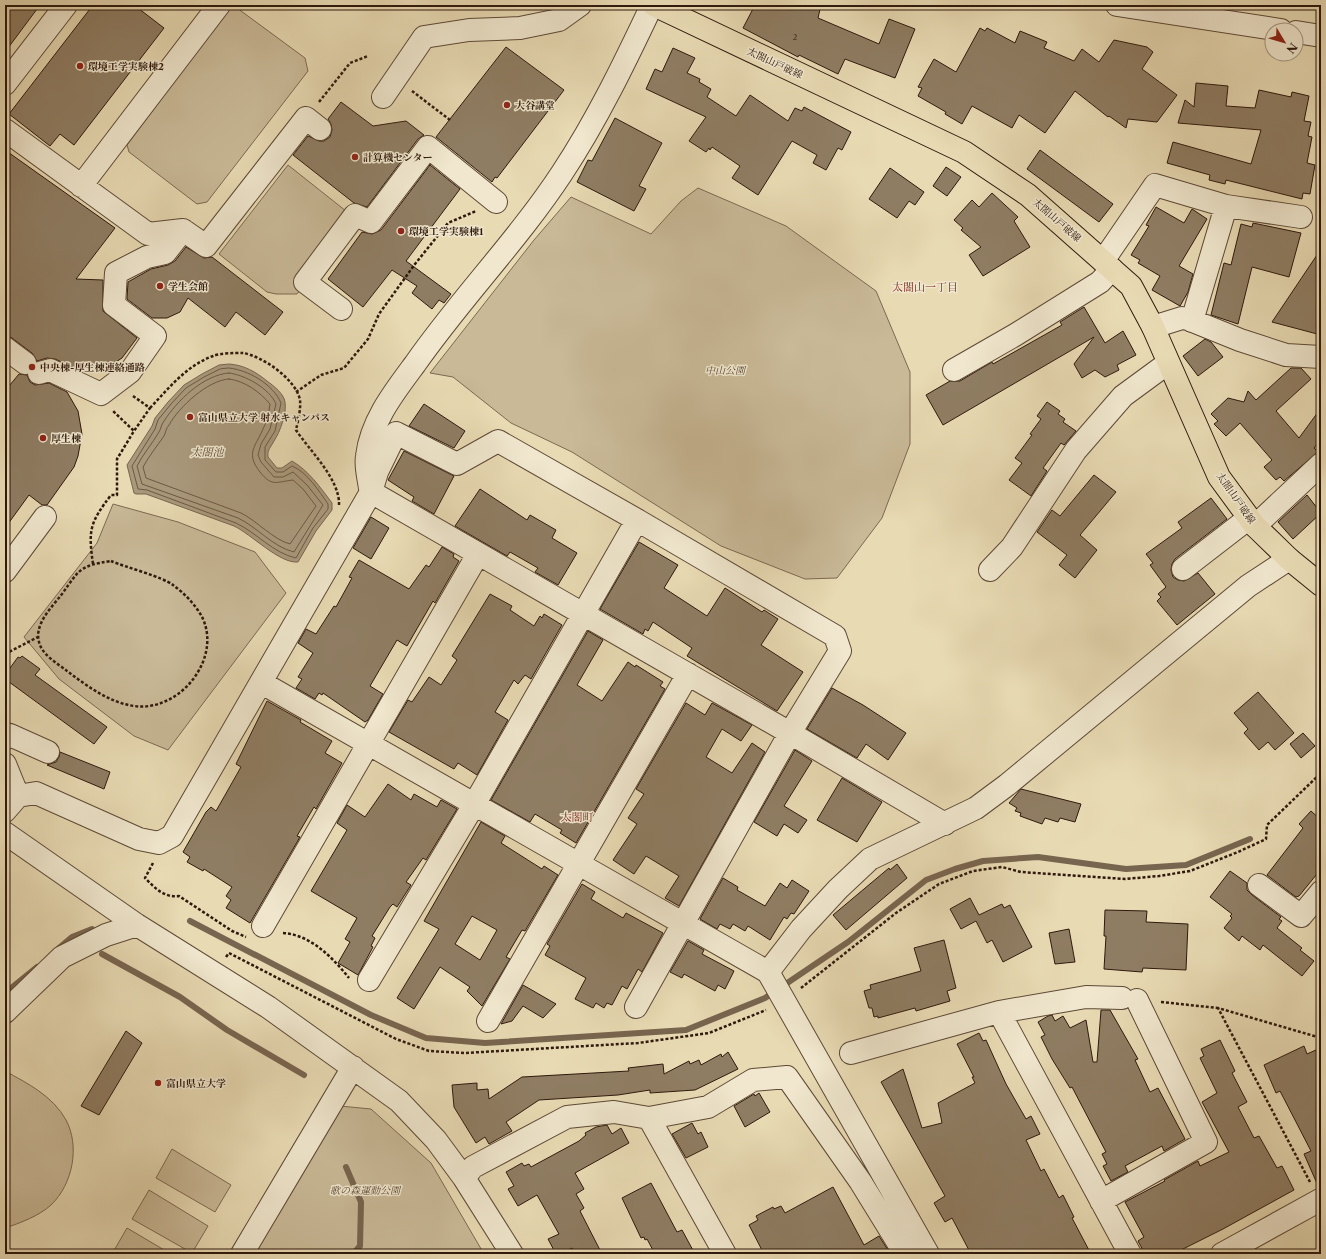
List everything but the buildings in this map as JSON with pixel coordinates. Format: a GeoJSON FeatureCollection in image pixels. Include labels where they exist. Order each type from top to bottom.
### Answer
{"type":"FeatureCollection","features":[{"type":"Feature","properties":{"kind":"main road","name":"太閤山戸破線"},"geometry":{"type":"LineString","coordinates":[[653,5],[964,152],[1028,195],[1131,286],[1153,327],[1219,477],[1252,522],[1289,559],[1321,585]]}},
{"type":"Feature","properties":{"kind":"street"},"geometry":{"type":"LineString","coordinates":[[5,84],[66,5]]}},
{"type":"Feature","properties":{"kind":"street"},"geometry":{"type":"LineString","coordinates":[[81,186],[219,5]]}},
{"type":"Feature","properties":{"kind":"street"},"geometry":{"type":"LineString","coordinates":[[383,96],[424,37],[469,30],[520,28],[559,20],[580,5]]}},
{"type":"Feature","properties":{"kind":"street"},"geometry":{"type":"LineString","coordinates":[[370,492],[366,458],[371,437],[387,402],[431,341],[516,234],[562,173],[610,90],[653,5]]}},
{"type":"Feature","properties":{"kind":"street"},"geometry":{"type":"LineString","coordinates":[[1117,5],[1264,27]]}},
{"type":"Feature","properties":{"kind":"street"},"geometry":{"type":"LineString","coordinates":[[1304,33],[1321,36]]}},
{"type":"Feature","properties":{"kind":"street"},"geometry":{"type":"LineString","coordinates":[[5,130],[148,234],[183,230],[206,246],[313,124]]}},
{"type":"Feature","properties":{"kind":"street"},"geometry":{"type":"LineString","coordinates":[[342,310],[304,282],[355,215],[371,222],[428,147],[496,202]]}},
{"type":"Feature","properties":{"kind":"street"},"geometry":{"type":"LineString","coordinates":[[954,370],[1015,335],[1100,282],[1107,265],[1155,185],[1226,206],[1301,217]]}},
{"type":"Feature","properties":{"kind":"street"},"geometry":{"type":"LineString","coordinates":[[1192,321],[1226,206]]}},
{"type":"Feature","properties":{"kind":"street"},"geometry":{"type":"LineString","coordinates":[[5,348],[32,368],[50,370],[101,394],[130,372],[155,336],[114,305],[116,273],[147,258],[165,253],[183,230]]}},
{"type":"Feature","properties":{"kind":"street"},"geometry":{"type":"LineString","coordinates":[[1153,327],[1182,318],[1240,340],[1286,355],[1321,357]]}},
{"type":"Feature","properties":{"kind":"street"},"geometry":{"type":"LineString","coordinates":[[990,570],[1012,548],[1076,450],[1123,396],[1168,363]]}},
{"type":"Feature","properties":{"kind":"street"},"geometry":{"type":"LineString","coordinates":[[5,764],[11,803],[36,793],[139,839],[159,843],[172,836],[262,683],[370,492],[377,472],[396,433],[457,464],[498,441],[637,520],[835,636],[840,651],[790,733],[636,1007]]}},
{"type":"Feature","properties":{"kind":"street"},"geometry":{"type":"LineString","coordinates":[[1183,569],[1252,522],[1321,464]]}},
{"type":"Feature","properties":{"kind":"street"},"geometry":{"type":"LineString","coordinates":[[370,492],[688,674],[945,824]]}},
{"type":"Feature","properties":{"kind":"street"},"geometry":{"type":"LineString","coordinates":[[5,571],[45,517]]}},
{"type":"Feature","properties":{"kind":"street"},"geometry":{"type":"LineString","coordinates":[[369,980],[474,803],[637,520]]}},
{"type":"Feature","properties":{"kind":"street"},"geometry":{"type":"LineString","coordinates":[[263,926],[369,745],[478,554]]}},
{"type":"Feature","properties":{"kind":"street"},"geometry":{"type":"LineString","coordinates":[[775,984],[801,929],[838,889],[870,859],[976,808],[1007,785],[1248,586],[1289,559]]}},
{"type":"Feature","properties":{"kind":"street"},"geometry":{"type":"LineString","coordinates":[[488,1021],[688,674]]}},
{"type":"Feature","properties":{"kind":"street"},"geometry":{"type":"LineString","coordinates":[[262,683],[683,923],[775,984],[928,1254]]}},
{"type":"Feature","properties":{"kind":"street"},"geometry":{"type":"LineString","coordinates":[[5,739],[10,735],[48,752]]}},
{"type":"Feature","properties":{"kind":"street"},"geometry":{"type":"LineString","coordinates":[[5,833],[137,925],[268,1007],[399,1101],[436,1140],[464,1178],[512,1254]]}},
{"type":"Feature","properties":{"kind":"street"},"geometry":{"type":"LineString","coordinates":[[1259,885],[1301,916],[1321,892]]}},
{"type":"Feature","properties":{"kind":"street"},"geometry":{"type":"LineString","coordinates":[[5,1012],[62,957],[106,935],[137,925]]}},
{"type":"Feature","properties":{"kind":"street"},"geometry":{"type":"LineString","coordinates":[[851,1053],[999,1012],[1086,998],[1129,999],[1151,1032],[1206,1142],[1101,1202]]}},
{"type":"Feature","properties":{"kind":"street"},"geometry":{"type":"LineString","coordinates":[[999,1012],[1130,1254]]}},
{"type":"Feature","properties":{"kind":"street"},"geometry":{"type":"LineString","coordinates":[[242,1254],[353,1067]]}},
{"type":"Feature","properties":{"kind":"street"},"geometry":{"type":"LineString","coordinates":[[464,1178],[473,1167],[567,1117],[614,1112],[649,1118],[708,1107],[754,1080],[787,1077],[860,1181],[905,1254]]}},
{"type":"Feature","properties":{"kind":"street"},"geometry":{"type":"LineString","coordinates":[[649,1118],[725,1254]]}},
{"type":"Feature","properties":{"kind":"street"},"geometry":{"type":"LineString","coordinates":[[1222,1254],[1320,1200]]}},
{"type":"Feature","properties":{"kind":"path"},"geometry":{"type":"LineString","coordinates":[[313,124],[350,63],[368,56]]}},
{"type":"Feature","properties":{"kind":"path"},"geometry":{"type":"LineString","coordinates":[[409,89],[450,120]]}},
{"type":"Feature","properties":{"kind":"path"},"geometry":{"type":"LineString","coordinates":[[296,392],[321,375],[344,368],[354,357],[368,339],[379,314],[415,264],[448,223],[496,202]]}},
{"type":"Feature","properties":{"kind":"path"},"geometry":{"type":"LineString","coordinates":[[93,564],[90,533],[95,516],[111,495],[117,495],[117,459],[150,408],[184,372],[214,356],[244,353],[267,363],[282,372],[300,399],[296,430],[326,470],[339,504],[336,509]]}},
{"type":"Feature","properties":{"kind":"path"},"geometry":{"type":"LineString","coordinates":[[101,394],[131,395],[150,408]]}},
{"type":"Feature","properties":{"kind":"path"},"geometry":{"type":"LineString","coordinates":[[101,394],[113,411],[134,431]]}},
{"type":"Feature","properties":{"kind":"path"},"geometry":{"type":"LineString","coordinates":[[111,562],[172,584],[191,602],[203,619],[208,641],[204,660],[196,678],[181,694],[164,702],[143,706],[121,704],[96,693],[45,654],[38,641],[38,637],[41,623],[78,572],[88,564],[111,562]]}},
{"type":"Feature","properties":{"kind":"path"},"geometry":{"type":"LineString","coordinates":[[5,654],[38,637]]}},
{"type":"Feature","properties":{"kind":"path"},"geometry":{"type":"LineString","coordinates":[[159,843],[152,864],[145,878],[154,887],[170,897],[179,896],[232,931],[246,938],[254,936],[263,926],[273,933],[300,936],[329,955],[353,983],[364,989],[369,980]]}},
{"type":"Feature","properties":{"kind":"path"},"geometry":{"type":"LineString","coordinates":[[1129,999],[1218,1008],[1321,1038]]}},
{"type":"Feature","properties":{"kind":"path"},"geometry":{"type":"LineString","coordinates":[[1218,1008],[1320,1200]]}},
{"type":"Feature","properties":{"kind":"green space"},"geometry":{"type":"Polygon","coordinates":[[[229,8],[237,8],[305,58],[308,71],[207,202],[197,204],[129,152],[127,145],[229,8]]]}},
{"type":"Feature","properties":{"kind":"green space"},"geometry":{"type":"Polygon","coordinates":[[[288,165],[356,219],[297,294],[276,294],[267,292],[219,254],[288,165]]]}},
{"type":"Feature","properties":{"kind":"green space","name":"中山公園"},"geometry":{"type":"Polygon","coordinates":[[[698,188],[786,226],[876,291],[910,372],[910,444],[882,518],[837,578],[805,579],[721,546],[572,452],[511,423],[453,377],[430,373],[534,240],[571,197],[651,234],[681,201],[698,188]]]}},
{"type":"Feature","properties":{"kind":"green space"},"geometry":{"type":"Polygon","coordinates":[[[113,504],[178,522],[255,552],[286,593],[168,750],[134,736],[59,679],[24,637],[97,543],[113,504]]]}},
{"type":"Feature","properties":{"kind":"green space"},"geometry":{"type":"Polygon","coordinates":[[[5,1071],[39,1091],[61,1111],[70,1130],[73,1141],[73,1153],[72,1164],[65,1187],[51,1205],[35,1216],[5,1228],[5,1071]]]}},
{"type":"Feature","properties":{"kind":"green space","name":"歌の森運動公園"},"geometry":{"type":"Polygon","coordinates":[[[340,1106],[371,1109],[431,1163],[484,1254],[252,1254],[340,1106]]]}},
{"type":"Feature","properties":{"kind":"green space"},"geometry":{"type":"Polygon","coordinates":[[[172,1149],[231,1185],[215,1212],[156,1178],[172,1149]]]}},
{"type":"Feature","properties":{"kind":"green space"},"geometry":{"type":"Polygon","coordinates":[[[149,1190],[208,1226],[192,1253],[132,1219],[149,1190]]]}},
{"type":"Feature","properties":{"kind":"green space"},"geometry":{"type":"Polygon","coordinates":[[[127,1228],[171,1254],[112,1254],[127,1228]]]}},
{"type":"Feature","properties":{"kind":"water","name":"太閤池"},"geometry":{"type":"Polygon","coordinates":[[[229,364],[245,367],[254,372],[273,385],[281,393],[285,402],[284,417],[279,433],[269,450],[268,457],[277,468],[282,468],[292,461],[298,465],[314,480],[332,503],[332,510],[316,531],[298,562],[291,561],[274,554],[234,526],[146,494],[134,493],[127,465],[152,426],[155,418],[184,385],[219,365],[229,364]]]}},
{"type":"Feature","properties":{"kind":"waterway"},"geometry":{"type":"LineString","coordinates":[[190,921],[371,1015],[426,1038],[485,1043],[686,1030],[765,998],[848,942],[926,880],[955,869],[983,861],[1038,857],[1126,869],[1186,865],[1250,839]]}},
{"type":"Feature","properties":{"kind":"waterway"},"geometry":{"type":"LineString","coordinates":[[59,948],[72,937],[92,929]]}},
{"type":"Feature","properties":{"kind":"waterway"},"geometry":{"type":"LineString","coordinates":[[102,954],[180,997],[227,1030],[304,1075]]}},
{"type":"Feature","properties":{"kind":"waterway"},"geometry":{"type":"LineString","coordinates":[[5,993],[37,967]]}},
{"type":"Feature","properties":{"kind":"waterway"},"geometry":{"type":"LineString","coordinates":[[346,1167],[361,1202],[360,1246],[353,1254]]}},
{"type":"Feature","properties":{"kind":"place","name":"環境工学実験棟2"},"geometry":{"type":"Point","coordinates":[80,66]}},
{"type":"Feature","properties":{"kind":"place","name":"大谷講堂"},"geometry":{"type":"Point","coordinates":[507,105]}},
{"type":"Feature","properties":{"kind":"place","name":"計算機センター"},"geometry":{"type":"Point","coordinates":[355,157]}},
{"type":"Feature","properties":{"kind":"place","name":"環境工学実験棟1"},"geometry":{"type":"Point","coordinates":[401,231]}},
{"type":"Feature","properties":{"kind":"place","name":"学生会館"},"geometry":{"type":"Point","coordinates":[160,286]}},
{"type":"Feature","properties":{"kind":"place","name":"中央棟-厚生棟連絡通路"},"geometry":{"type":"Point","coordinates":[32,367]}},
{"type":"Feature","properties":{"kind":"place","name":"富山県立大学 射水キャンパス"},"geometry":{"type":"Point","coordinates":[190,417]}},
{"type":"Feature","properties":{"kind":"place","name":"厚生棟"},"geometry":{"type":"Point","coordinates":[43,438]}},
{"type":"Feature","properties":{"kind":"place","name":"富山県立大学"},"geometry":{"type":"Point","coordinates":[158,1083]}},
{"type":"Feature","properties":{"kind":"district","name":"太閤山一丁目"},"geometry":{"type":"Point","coordinates":[925,287]}},
{"type":"Feature","properties":{"kind":"district","name":"太閤町"},"geometry":{"type":"Point","coordinates":[577,817]}}]}
